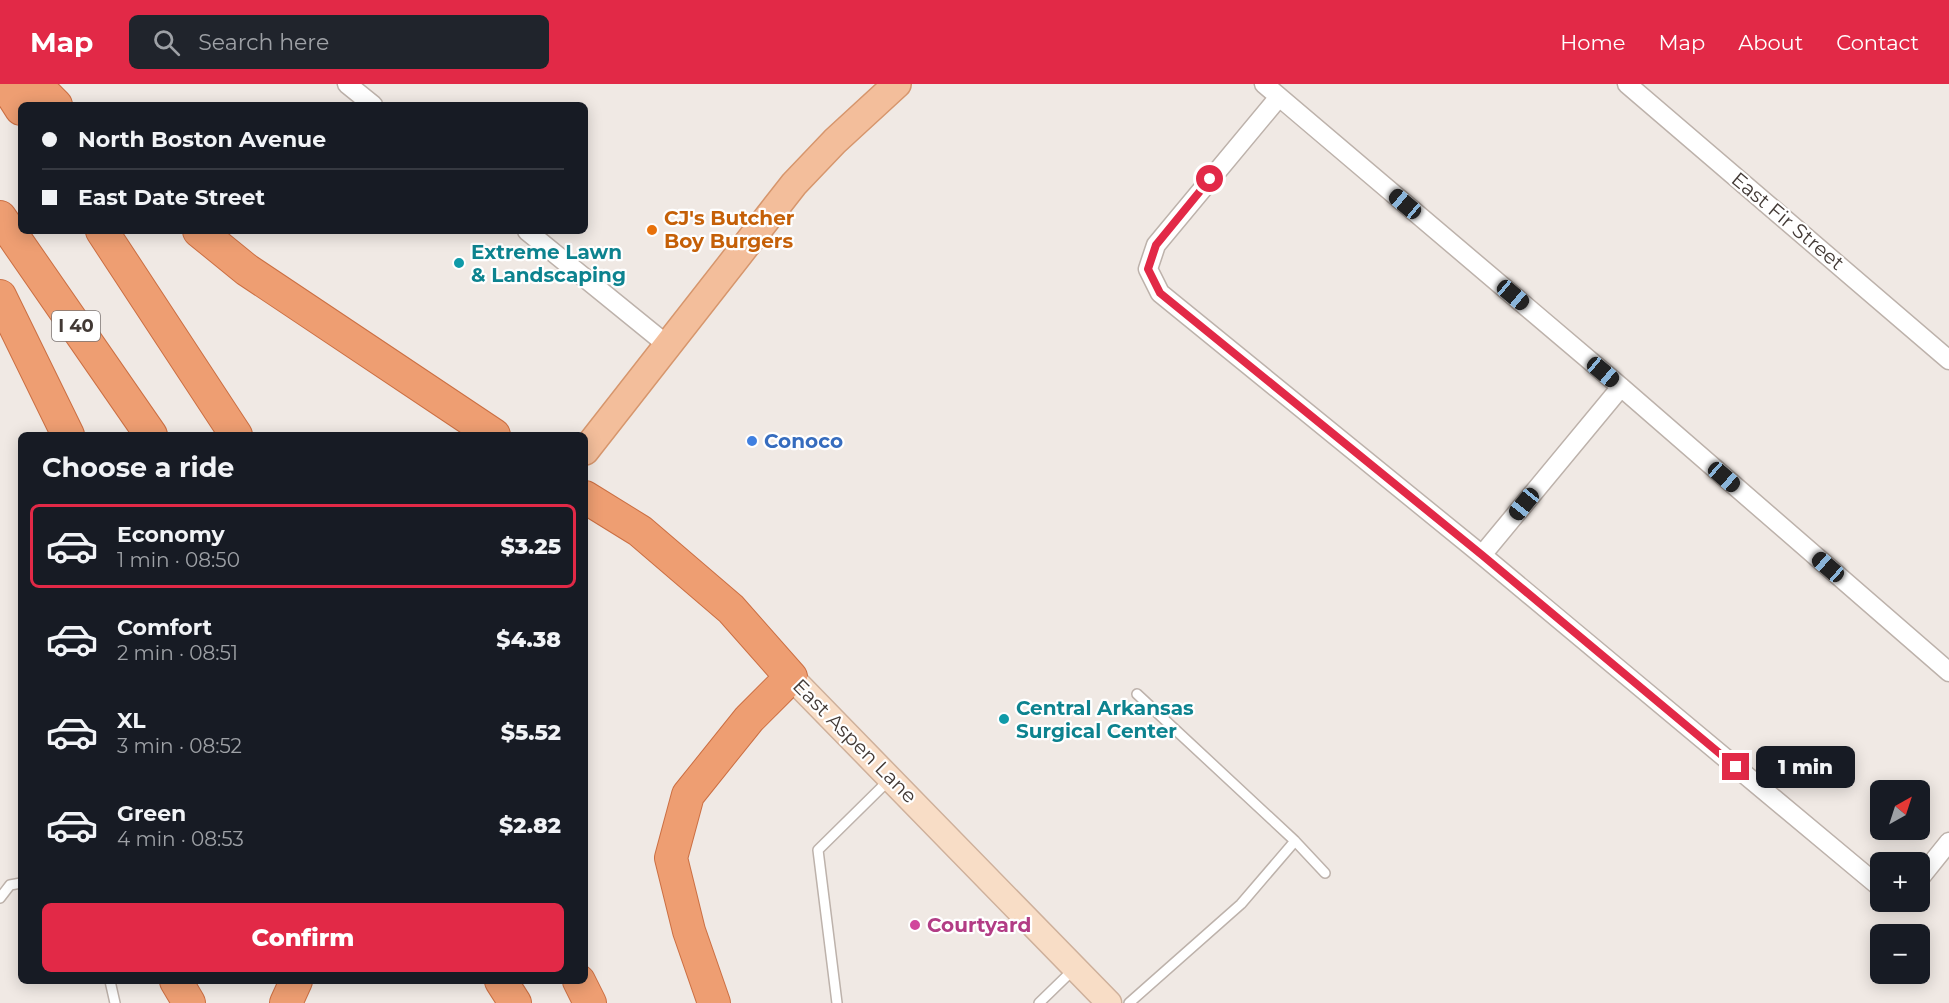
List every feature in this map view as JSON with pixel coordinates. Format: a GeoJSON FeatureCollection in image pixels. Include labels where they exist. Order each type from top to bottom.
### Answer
{"type":"FeatureCollection","features":[{"type":"Feature","properties":{"kind":"highway"},"geometry":{"type":"LineString","coordinates":[[5,84],[18,104]]}},
{"type":"Feature","properties":{"kind":"highway"},"geometry":{"type":"LineString","coordinates":[[35,84],[53,102]]}},
{"type":"Feature","properties":{"kind":"highway","name":"I 40"},"geometry":{"type":"LineString","coordinates":[[0,217],[149,432]]}},
{"type":"Feature","properties":{"kind":"highway"},"geometry":{"type":"LineString","coordinates":[[104,234],[234,432]]}},
{"type":"Feature","properties":{"kind":"highway"},"geometry":{"type":"LineString","coordinates":[[203,234],[248,270],[490,432]]}},
{"type":"Feature","properties":{"kind":"highway"},"geometry":{"type":"LineString","coordinates":[[0,296],[67,432]]}},
{"type":"Feature","properties":{"kind":"highway","name":"East Aspen Lane"},"geometry":{"type":"LineString","coordinates":[[588,499],[640,531],[731,609],[791,677]]}},
{"type":"Feature","properties":{"kind":"highway"},"geometry":{"type":"LineString","coordinates":[[714,1003],[689,931],[671,858],[688,795],[749,719],[791,677]]}},
{"type":"Feature","properties":{"kind":"highway"},"geometry":{"type":"LineString","coordinates":[[178,984],[189,1003]]}},
{"type":"Feature","properties":{"kind":"highway"},"geometry":{"type":"LineString","coordinates":[[286,1003],[295,984]]}},
{"type":"Feature","properties":{"kind":"highway"},"geometry":{"type":"LineString","coordinates":[[503,984],[515,1003]]}},
{"type":"Feature","properties":{"kind":"highway"},"geometry":{"type":"LineString","coordinates":[[580,984],[590,1003]]}},
{"type":"Feature","properties":{"kind":"main road"},"geometry":{"type":"LineString","coordinates":[[588,447],[666,344],[794,184],[835,141],[897,84]]}},
{"type":"Feature","properties":{"kind":"street"},"geometry":{"type":"LineString","coordinates":[[347,84],[369,102]]}},
{"type":"Feature","properties":{"kind":"street"},"geometry":{"type":"LineString","coordinates":[[1264,84],[1621,387],[1949,672]]}},
{"type":"Feature","properties":{"kind":"street","name":"East Fir Street"},"geometry":{"type":"LineString","coordinates":[[1627,84],[1949,360]]}},
{"type":"Feature","properties":{"kind":"street"},"geometry":{"type":"LineString","coordinates":[[1279,97],[1156,245],[1148,269],[1160,293],[1482,555],[1870,879]]}},
{"type":"Feature","properties":{"kind":"street"},"geometry":{"type":"LineString","coordinates":[[531,234],[666,344]]}},
{"type":"Feature","properties":{"kind":"street"},"geometry":{"type":"LineString","coordinates":[[1482,555],[1621,387]]}},
{"type":"Feature","properties":{"kind":"street","name":"East Aspen Lane"},"geometry":{"type":"LineString","coordinates":[[791,677],[1109,1003]]}},
{"type":"Feature","properties":{"kind":"street"},"geometry":{"type":"LineString","coordinates":[[1930,866],[1949,842]]}},
{"type":"Feature","properties":{"kind":"lane"},"geometry":{"type":"LineString","coordinates":[[1137,694],[1295,841],[1326,873]]}},
{"type":"Feature","properties":{"kind":"lane"},"geometry":{"type":"LineString","coordinates":[[837,1003],[818,850],[891,778]]}},
{"type":"Feature","properties":{"kind":"lane"},"geometry":{"type":"LineString","coordinates":[[1129,1003],[1241,904],[1295,841]]}},
{"type":"Feature","properties":{"kind":"lane"},"geometry":{"type":"LineString","coordinates":[[0,898],[10,885],[18,884]]}},
{"type":"Feature","properties":{"kind":"lane"},"geometry":{"type":"LineString","coordinates":[[1039,1003],[1075,968]]}},
{"type":"Feature","properties":{"kind":"lane"},"geometry":{"type":"LineString","coordinates":[[111,984],[115,1003]]}},
{"type":"Feature","properties":{"kind":"place","name":"CJ's Butcher Boy Burgers"},"geometry":{"type":"Point","coordinates":[652,230]}},
{"type":"Feature","properties":{"kind":"place","name":"Extreme Lawn & Landscaping"},"geometry":{"type":"Point","coordinates":[459,263]}},
{"type":"Feature","properties":{"kind":"place","name":"Conoco"},"geometry":{"type":"Point","coordinates":[752,441]}},
{"type":"Feature","properties":{"kind":"place","name":"Central Arkansas Surgical Center"},"geometry":{"type":"Point","coordinates":[1004,719]}},
{"type":"Feature","properties":{"kind":"place","name":"Courtyard"},"geometry":{"type":"Point","coordinates":[915,925]}},
{"type":"Feature","properties":{"kind":"route"},"geometry":{"type":"LineString","coordinates":[[1210,179],[1156,245],[1148,269],[1160,293],[1482,555],[1736,767]]}}]}
